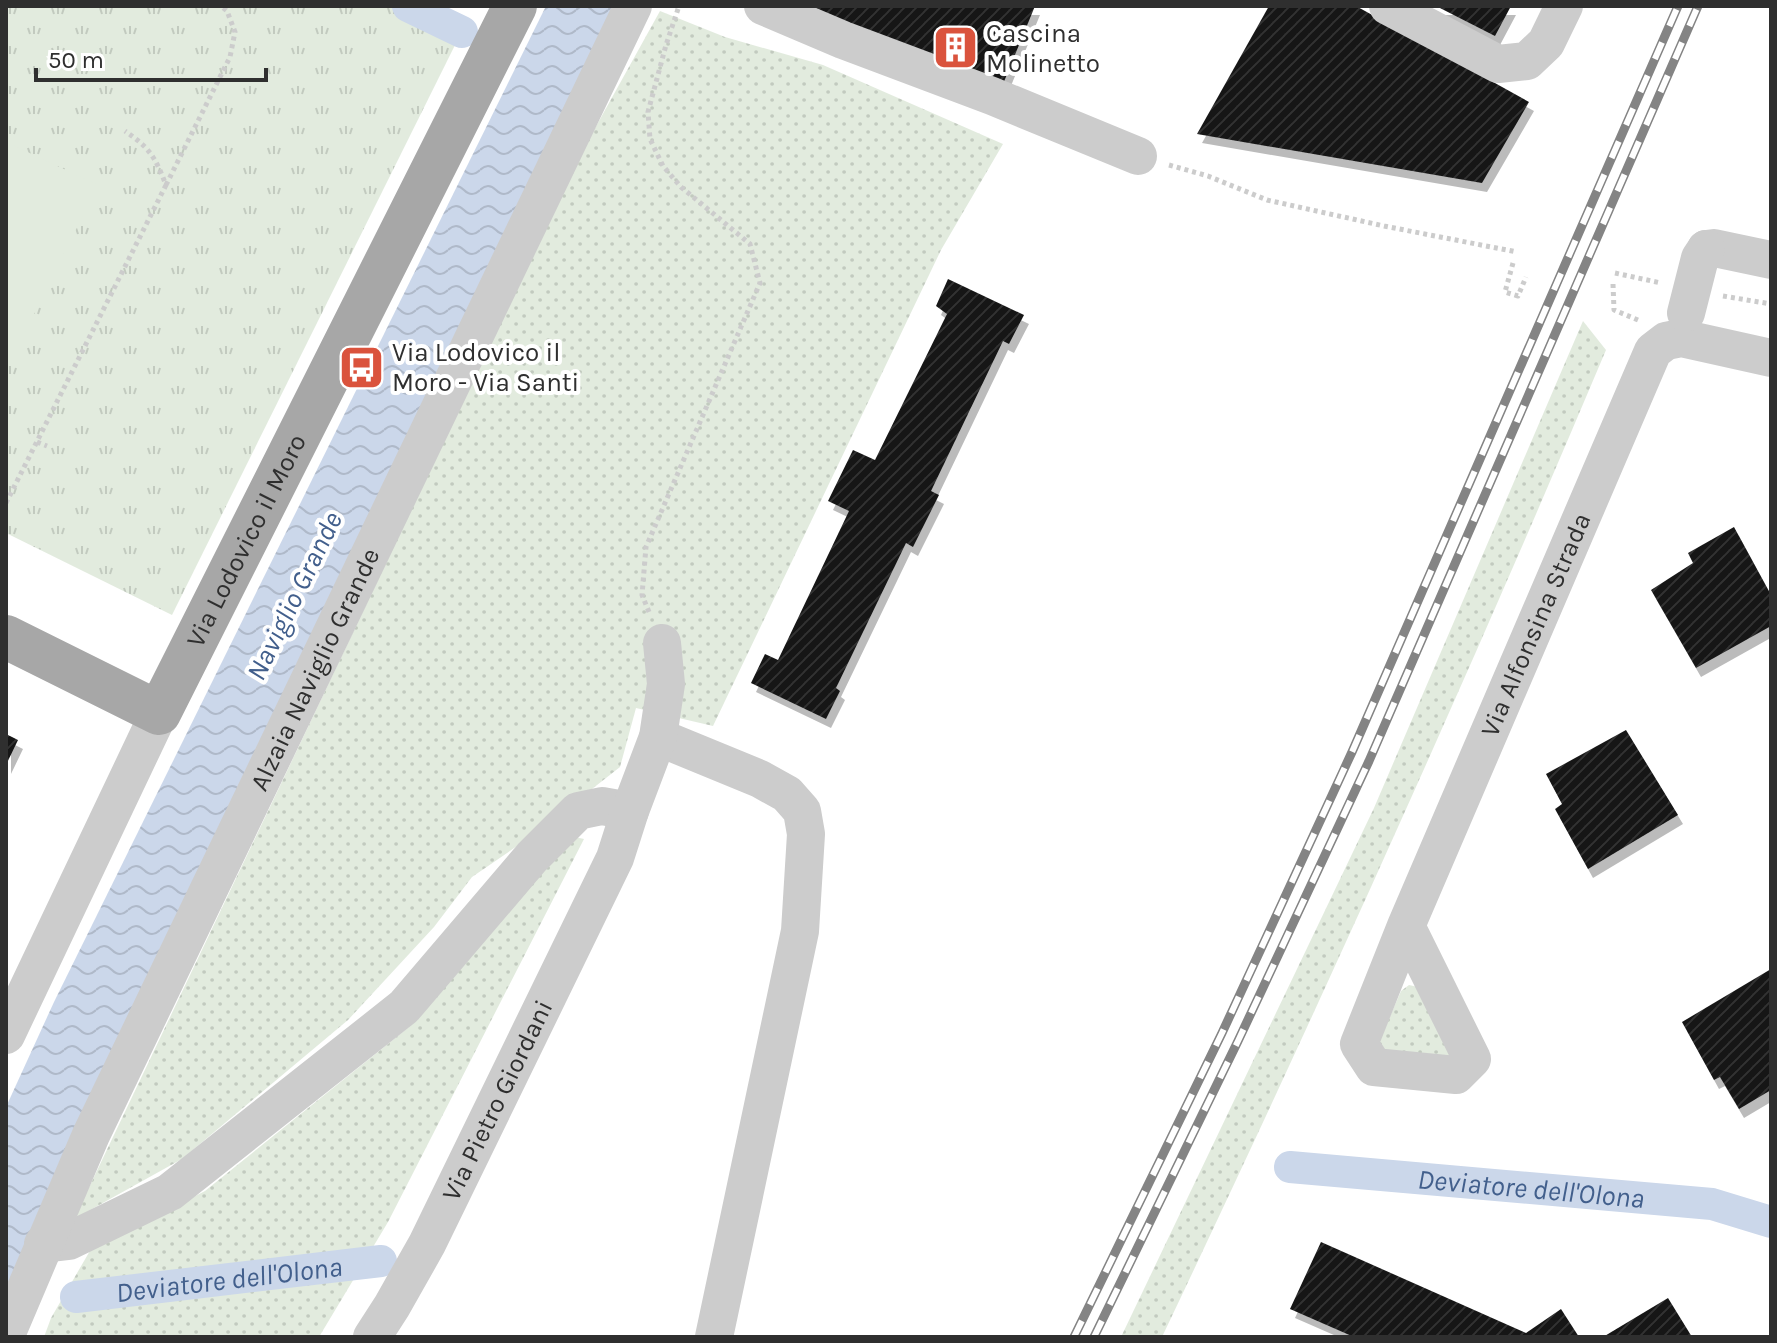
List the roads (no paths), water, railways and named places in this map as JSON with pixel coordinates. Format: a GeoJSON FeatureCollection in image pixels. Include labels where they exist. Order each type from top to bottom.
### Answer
{"type":"FeatureCollection","features":[{"type":"Feature","properties":{"kind":"main road","name":"Via Lodovico il Moro"},"geometry":{"type":"LineString","coordinates":[[159,713],[515,6]]}},
{"type":"Feature","properties":{"kind":"main road"},"geometry":{"type":"LineString","coordinates":[[6,637],[159,713]]}},
{"type":"Feature","properties":{"kind":"street","name":"Alzaia Naviglio Grande"},"geometry":{"type":"LineString","coordinates":[[6,1335],[104,1107],[633,6]]}},
{"type":"Feature","properties":{"kind":"street"},"geometry":{"type":"LineString","coordinates":[[763,6],[1138,156]]}},
{"type":"Feature","properties":{"kind":"street"},"geometry":{"type":"LineString","coordinates":[[1388,6],[1498,64],[1527,61],[1546,43],[1564,6]]}},
{"type":"Feature","properties":{"kind":"street"},"geometry":{"type":"LineString","coordinates":[[1771,260],[1706,249],[1681,311],[1771,358]]}},
{"type":"Feature","properties":{"kind":"street","name":"Via Alfonsina Strada"},"geometry":{"type":"LineString","coordinates":[[1406,926],[1653,351],[1666,341],[1681,311]]}},
{"type":"Feature","properties":{"kind":"street","name":"Via Pietro Giordani"},"geometry":{"type":"LineString","coordinates":[[372,1337],[427,1244],[615,858],[658,737],[666,684],[662,643]]}},
{"type":"Feature","properties":{"kind":"street","name":"Via Lodovico il Moro"},"geometry":{"type":"LineString","coordinates":[[6,1035],[159,713]]}},
{"type":"Feature","properties":{"kind":"street"},"geometry":{"type":"LineString","coordinates":[[658,737],[760,779],[787,794],[802,811],[806,834],[800,931],[714,1337]]}},
{"type":"Feature","properties":{"kind":"street"},"geometry":{"type":"LineString","coordinates":[[43,1244],[69,1241],[170,1192],[404,1007],[532,857],[578,811],[602,806],[630,811]]}},
{"type":"Feature","properties":{"kind":"water","name":"Naviglio Grande"},"geometry":{"type":"Polygon","coordinates":[[[546,6],[617,6],[6,1288],[6,1107],[54,1002],[546,6]]]}},
{"type":"Feature","properties":{"kind":"waterway"},"geometry":{"type":"LineString","coordinates":[[408,6],[462,32]]}},
{"type":"Feature","properties":{"kind":"waterway","name":"Deviatore dell'Olona"},"geometry":{"type":"LineString","coordinates":[[1290,1167],[1712,1204],[1771,1222]]}},
{"type":"Feature","properties":{"kind":"waterway","name":"Deviatore dell'Olona"},"geometry":{"type":"LineString","coordinates":[[76,1297],[381,1261]]}},
{"type":"Feature","properties":{"kind":"railway"},"geometry":{"type":"LineString","coordinates":[[1074,1337],[1222,1033],[1352,752],[1678,6]]}},
{"type":"Feature","properties":{"kind":"railway"},"geometry":{"type":"LineString","coordinates":[[1094,1337],[1238,1041],[1369,761],[1698,6]]}},
{"type":"Feature","properties":{"kind":"place","name":"Cascina Molinetto"},"geometry":{"type":"Point","coordinates":[955,48]}},
{"type":"Feature","properties":{"kind":"place","name":"Via Lodovico il Moro - Via Santi"},"geometry":{"type":"Point","coordinates":[361,367]}}]}
